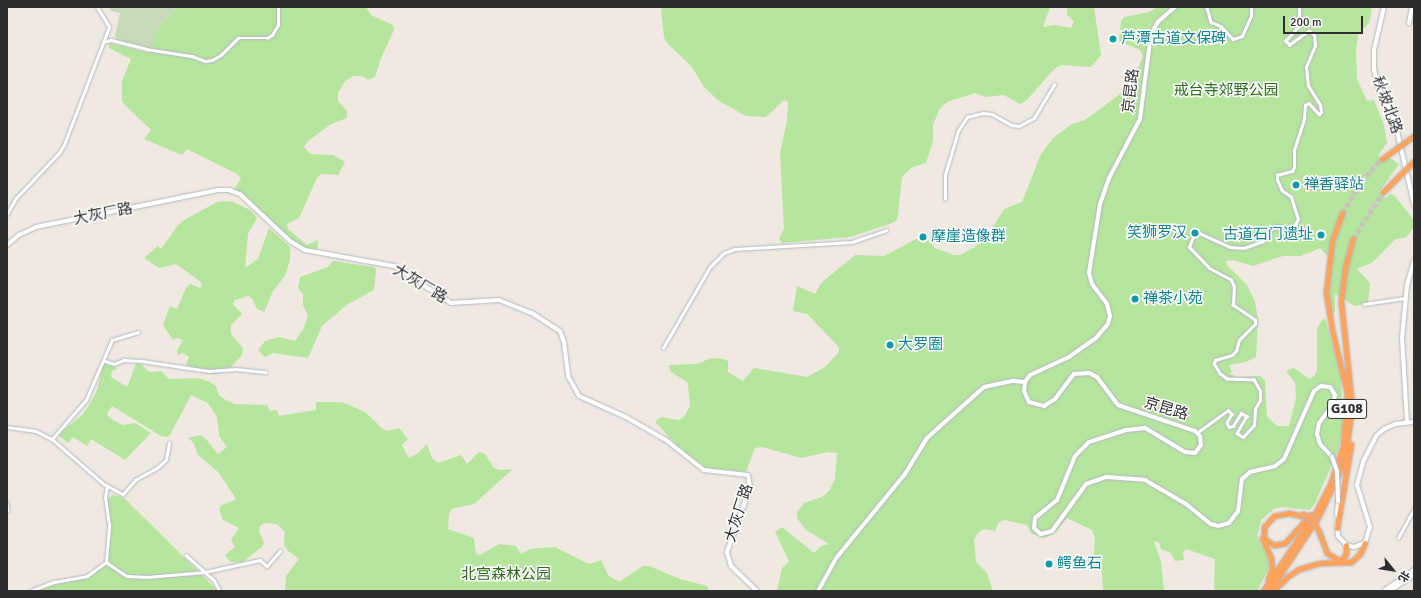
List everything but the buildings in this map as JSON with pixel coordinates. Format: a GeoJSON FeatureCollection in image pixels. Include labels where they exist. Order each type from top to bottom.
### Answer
{"type":"FeatureCollection","features":[{"type":"Feature","properties":{"kind":"highway"},"geometry":{"type":"LineString","coordinates":[[1382,158],[1414,136]]}},
{"type":"Feature","properties":{"kind":"highway"},"geometry":{"type":"LineString","coordinates":[[1383,192],[1414,161]]}},
{"type":"Feature","properties":{"kind":"highway","name":"G108"},"geometry":{"type":"LineString","coordinates":[[1263,591],[1323,498],[1340,460],[1347,426],[1347,393],[1329,318],[1327,270],[1332,240],[1342,213]]}},
{"type":"Feature","properties":{"kind":"highway","name":"G108"},"geometry":{"type":"LineString","coordinates":[[1268,591],[1318,517],[1333,488],[1346,450],[1352,408],[1341,310],[1343,278],[1353,239]]}},
{"type":"Feature","properties":{"kind":"highway"},"geometry":{"type":"LineString","coordinates":[[1337,528],[1353,427],[1352,408]]}},
{"type":"Feature","properties":{"kind":"highway"},"geometry":{"type":"LineString","coordinates":[[1303,515],[1289,512],[1274,516],[1264,527],[1264,539],[1274,545],[1284,543],[1323,498]]}},
{"type":"Feature","properties":{"kind":"highway"},"geometry":{"type":"LineString","coordinates":[[1263,591],[1270,576],[1272,563],[1261,537],[1261,526],[1268,518],[1277,512],[1290,510],[1313,520],[1327,553],[1339,562]]}},
{"type":"Feature","properties":{"kind":"highway"},"geometry":{"type":"LineString","coordinates":[[1273,591],[1287,577],[1299,569],[1320,563],[1355,560],[1365,543]]}},
{"type":"Feature","properties":{"kind":"highway"},"geometry":{"type":"LineString","coordinates":[[1339,562],[1346,554],[1346,545]]}},
{"type":"Feature","properties":{"kind":"main road","name":"京昆路"},"geometry":{"type":"LineString","coordinates":[[1175,7],[1158,22],[1151,34],[1140,119],[1109,178],[1100,204],[1089,273],[1092,284],[1108,304],[1110,316],[1108,324],[1100,334],[1073,354],[1030,375],[1025,382],[1027,399],[1036,406],[1044,406],[1055,399],[1074,374],[1090,373],[1097,377],[1112,398],[1122,407],[1198,432],[1201,445],[1192,453],[1185,452],[1145,428],[1126,430],[1089,442],[1076,456],[1057,500],[1035,518],[1034,528],[1041,534],[1052,532],[1086,484],[1106,477],[1145,480],[1186,504],[1211,524],[1218,526],[1229,523],[1238,511],[1242,479],[1250,472],[1275,466],[1284,459],[1314,391],[1321,386],[1330,387],[1335,396],[1333,404],[1319,423],[1317,434],[1320,444],[1332,457],[1337,470],[1337,528]]}},
{"type":"Feature","properties":{"kind":"main road","name":"秋坡北路"},"geometry":{"type":"LineString","coordinates":[[1384,7],[1374,50],[1374,69],[1378,87],[1394,118],[1414,204]]}},
{"type":"Feature","properties":{"kind":"main road"},"geometry":{"type":"LineString","coordinates":[[1409,23],[1412,7]]}},
{"type":"Feature","properties":{"kind":"main road","name":"大灰厂路"},"geometry":{"type":"LineString","coordinates":[[7,245],[19,235],[36,228],[218,190],[229,190],[240,194],[290,241],[305,250],[394,266],[451,303],[499,300],[532,313],[560,331],[564,342],[568,376],[579,396],[626,417],[666,440],[704,470],[748,475],[750,487],[727,552],[731,566],[756,591]]}},
{"type":"Feature","properties":{"kind":"main road"},"geometry":{"type":"LineString","coordinates":[[1408,422],[1402,350],[1405,298],[1414,261]]}},
{"type":"Feature","properties":{"kind":"main road"},"geometry":{"type":"LineString","coordinates":[[818,591],[837,557],[905,474],[927,438],[984,387],[1013,381],[1025,382]]}},
{"type":"Feature","properties":{"kind":"main road"},"geometry":{"type":"LineString","coordinates":[[1337,528],[1340,540],[1346,545],[1354,547],[1365,543],[1370,527],[1357,485],[1359,473],[1376,436],[1384,429],[1408,422],[1414,423]]}},
{"type":"Feature","properties":{"kind":"main road"},"geometry":{"type":"LineString","coordinates":[[1384,591],[1414,570]]}},
{"type":"Feature","properties":{"kind":"main road"},"geometry":{"type":"LineString","coordinates":[[1390,591],[1414,574]]}},
{"type":"Feature","properties":{"kind":"street"},"geometry":{"type":"LineString","coordinates":[[7,214],[16,198],[36,174],[59,153],[109,27],[97,7]]}},
{"type":"Feature","properties":{"kind":"street"},"geometry":{"type":"LineString","coordinates":[[102,42],[111,40],[146,49],[212,60],[221,55],[238,38],[267,38],[272,35],[278,25],[278,7]]}},
{"type":"Feature","properties":{"kind":"street"},"geometry":{"type":"LineString","coordinates":[[1207,7],[1211,22],[1221,26],[1232,39],[1242,36],[1251,16],[1251,7]]}},
{"type":"Feature","properties":{"kind":"street"},"geometry":{"type":"LineString","coordinates":[[1198,432],[1228,410],[1232,414],[1227,424],[1229,428],[1233,426],[1240,413],[1247,416],[1238,433],[1243,437],[1254,424],[1255,409],[1260,400],[1260,391],[1254,380],[1227,379],[1220,374],[1214,364],[1215,360],[1232,355],[1236,351],[1239,340],[1255,324],[1255,320],[1233,305],[1234,287],[1231,280],[1210,269],[1189,247],[1193,237],[1199,233],[1230,247],[1244,248],[1263,241],[1272,228],[1278,226],[1287,228],[1294,226],[1298,219],[1291,197],[1282,191],[1276,180],[1278,175],[1292,171],[1294,167],[1294,150],[1304,119],[1305,106],[1309,103],[1319,114],[1321,112],[1320,105],[1308,86],[1306,67],[1315,46],[1314,35],[1308,31],[1290,45],[1285,41],[1299,26],[1298,7]]}},
{"type":"Feature","properties":{"kind":"street"},"geometry":{"type":"LineString","coordinates":[[945,199],[945,175],[958,131],[967,117],[982,113],[992,114],[1012,125],[1019,126],[1034,118],[1054,85]]}},
{"type":"Feature","properties":{"kind":"street"},"geometry":{"type":"LineString","coordinates":[[664,348],[710,267],[724,253],[735,249],[852,242],[886,230]]}},
{"type":"Feature","properties":{"kind":"street"},"geometry":{"type":"LineString","coordinates":[[1364,304],[1405,298]]}},
{"type":"Feature","properties":{"kind":"street"},"geometry":{"type":"LineString","coordinates":[[52,439],[86,400],[105,361],[112,340],[138,332]]}},
{"type":"Feature","properties":{"kind":"street"},"geometry":{"type":"LineString","coordinates":[[105,361],[114,364],[124,360],[142,361],[208,371],[236,369],[266,372]]}},
{"type":"Feature","properties":{"kind":"street"},"geometry":{"type":"LineString","coordinates":[[7,427],[36,431],[52,439],[106,486],[123,494],[135,480],[157,468],[166,460],[169,443]]}},
{"type":"Feature","properties":{"kind":"street"},"geometry":{"type":"LineString","coordinates":[[30,591],[54,582],[87,576],[106,562],[110,525],[106,486]]}},
{"type":"Feature","properties":{"kind":"street"},"geometry":{"type":"LineString","coordinates":[[7,504],[8,510]]}},
{"type":"Feature","properties":{"kind":"street"},"geometry":{"type":"LineString","coordinates":[[1398,538],[1414,509]]}},
{"type":"Feature","properties":{"kind":"street"},"geometry":{"type":"LineString","coordinates":[[106,562],[127,576],[147,577],[205,572],[260,560],[267,566],[280,551]]}},
{"type":"Feature","properties":{"kind":"street"},"geometry":{"type":"LineString","coordinates":[[186,555],[205,572],[220,591]]}},
{"type":"Feature","properties":{"kind":"green space"},"geometry":{"type":"Polygon","coordinates":[[[109,7],[178,7],[158,27],[152,49],[117,40],[115,36],[120,13],[111,11],[109,7]]]}},
{"type":"Feature","properties":{"kind":"green space"},"geometry":{"type":"Polygon","coordinates":[[[178,7],[366,7],[371,15],[393,25],[394,30],[381,58],[375,77],[368,80],[362,76],[354,76],[345,81],[338,93],[338,101],[347,111],[347,118],[331,124],[308,141],[304,147],[310,154],[333,155],[345,162],[338,175],[321,174],[317,178],[299,218],[287,224],[288,229],[307,245],[318,240],[317,250],[305,249],[292,241],[234,190],[241,178],[237,174],[187,149],[182,155],[144,139],[151,130],[122,102],[122,81],[131,59],[109,48],[109,43],[150,53],[158,27],[178,7]]]}},
{"type":"Feature","properties":{"kind":"green space"},"geometry":{"type":"Polygon","coordinates":[[[661,7],[1050,7],[1043,27],[1055,25],[1071,28],[1074,21],[1067,15],[1067,7],[1094,7],[1101,55],[1091,67],[1061,65],[1054,69],[1026,101],[1020,104],[1004,95],[985,97],[975,93],[947,102],[939,110],[933,125],[933,141],[926,163],[911,168],[902,177],[897,220],[890,224],[850,237],[782,243],[779,239],[784,229],[780,153],[787,121],[788,102],[784,100],[766,117],[746,116],[719,101],[704,87],[692,67],[668,44],[664,38],[661,7]]]}},
{"type":"Feature","properties":{"kind":"green space","name":"戒台寺郊野公园"},"geometry":{"type":"Polygon","coordinates":[[[1157,7],[1370,7],[1372,10],[1369,23],[1358,34],[1356,51],[1357,79],[1367,101],[1374,100],[1384,125],[1387,143],[1378,155],[1382,162],[1390,158],[1399,164],[1379,192],[1386,198],[1390,194],[1394,195],[1413,219],[1414,227],[1406,238],[1395,239],[1373,262],[1357,269],[1370,283],[1368,303],[1355,306],[1335,294],[1335,313],[1332,312],[1328,292],[1331,260],[1320,248],[1301,256],[1283,256],[1253,266],[1233,260],[1226,261],[1227,265],[1247,285],[1255,302],[1258,319],[1256,357],[1246,362],[1229,365],[1232,372],[1229,373],[1237,377],[1260,376],[1265,380],[1267,417],[1277,426],[1289,426],[1296,398],[1295,383],[1286,371],[1294,368],[1309,379],[1313,377],[1317,371],[1317,328],[1324,318],[1326,321],[1341,378],[1343,427],[1338,451],[1315,503],[1310,510],[1282,507],[1274,509],[1261,520],[1257,536],[1269,560],[1269,568],[1257,591],[1214,591],[1215,559],[1186,549],[1183,553],[1184,560],[1175,561],[1171,553],[1161,549],[1159,542],[1154,541],[1161,562],[1164,591],[1103,591],[1102,573],[1094,555],[1095,539],[1092,530],[1067,518],[1056,532],[1045,538],[1032,534],[1027,525],[1005,520],[999,522],[995,531],[984,529],[979,532],[974,539],[976,562],[987,573],[993,591],[777,591],[782,568],[789,561],[775,532],[782,527],[814,553],[821,546],[829,544],[806,530],[797,518],[797,512],[804,503],[822,497],[829,491],[835,479],[837,453],[828,452],[801,458],[762,447],[755,448],[746,472],[704,468],[689,458],[655,422],[661,417],[679,420],[684,417],[690,406],[688,383],[670,371],[669,365],[697,364],[711,358],[723,359],[728,361],[728,372],[743,381],[754,368],[807,377],[825,367],[839,352],[839,347],[807,314],[793,311],[797,286],[815,294],[821,283],[855,255],[884,256],[916,239],[928,240],[935,248],[954,255],[960,255],[975,247],[988,235],[1004,209],[1022,202],[1040,156],[1053,138],[1072,124],[1085,120],[1131,86],[1143,56],[1140,50],[1119,41],[1121,21],[1124,17],[1149,12],[1157,7]]]}},
{"type":"Feature","properties":{"kind":"green space"},"geometry":{"type":"Polygon","coordinates":[[[231,201],[250,210],[257,218],[248,234],[245,268],[258,259],[269,228],[290,247],[290,260],[285,276],[273,291],[264,312],[257,309],[253,300],[249,296],[235,300],[233,304],[242,314],[231,325],[231,334],[243,348],[242,355],[229,369],[219,374],[206,374],[186,365],[189,357],[183,353],[178,355],[177,351],[183,340],[177,338],[173,340],[163,325],[170,306],[177,309],[186,288],[190,284],[200,288],[202,286],[201,282],[176,264],[159,268],[144,258],[158,246],[161,249],[178,225],[186,219],[217,202],[231,201]]]}},
{"type":"Feature","properties":{"kind":"green space"},"geometry":{"type":"Polygon","coordinates":[[[333,261],[374,267],[376,270],[374,290],[348,304],[322,326],[308,358],[273,353],[265,357],[258,350],[265,341],[279,337],[295,341],[304,328],[308,315],[303,305],[303,294],[298,288],[300,277],[328,267],[333,261]]]}},
{"type":"Feature","properties":{"kind":"green space","name":"北宫森林公园"},"geometry":{"type":"Polygon","coordinates":[[[102,364],[115,366],[117,369],[112,371],[111,377],[127,387],[136,364],[141,364],[149,372],[161,371],[169,379],[198,378],[208,381],[216,386],[219,395],[224,399],[235,404],[267,405],[270,411],[277,410],[279,416],[316,410],[316,402],[342,402],[365,412],[383,429],[388,431],[399,428],[408,439],[402,445],[409,458],[417,454],[427,444],[432,458],[438,463],[461,455],[467,464],[479,452],[485,454],[494,468],[500,470],[513,469],[474,504],[452,509],[449,514],[448,529],[474,538],[476,554],[480,555],[499,544],[516,546],[521,554],[530,549],[555,547],[589,564],[601,560],[608,575],[619,582],[643,566],[649,566],[680,579],[707,586],[709,591],[285,591],[286,576],[299,559],[287,550],[284,545],[285,532],[277,524],[264,523],[260,526],[259,532],[264,543],[262,547],[243,562],[230,562],[225,555],[235,547],[231,540],[239,528],[223,520],[219,509],[222,505],[235,500],[235,497],[218,472],[197,454],[194,443],[188,438],[200,435],[205,438],[218,454],[227,447],[219,436],[217,417],[208,403],[191,395],[170,435],[167,437],[161,436],[112,406],[107,414],[110,418],[122,425],[135,423],[151,433],[125,460],[91,439],[87,446],[73,437],[68,443],[58,435],[82,415],[90,404],[98,388],[102,364]]]}},
{"type":"Feature","properties":{"kind":"green space"},"geometry":{"type":"Polygon","coordinates":[[[113,495],[124,498],[218,591],[39,591],[45,587],[89,577],[105,561],[112,525],[107,500],[113,495]]]}},
{"type":"Feature","properties":{"kind":"tunnel"},"geometry":{"type":"LineString","coordinates":[[1342,213],[1361,182],[1382,159]]}},
{"type":"Feature","properties":{"kind":"tunnel"},"geometry":{"type":"LineString","coordinates":[[1353,239],[1383,192]]}},
{"type":"Feature","properties":{"kind":"place","name":"芦潭古道文保碑"},"geometry":{"type":"Point","coordinates":[1113,39]}},
{"type":"Feature","properties":{"kind":"place","name":"禅香驿站"},"geometry":{"type":"Point","coordinates":[1296,185]}},
{"type":"Feature","properties":{"kind":"place","name":"笑狮罗汉"},"geometry":{"type":"Point","coordinates":[1195,233]}},
{"type":"Feature","properties":{"kind":"place","name":"古道石门遗址"},"geometry":{"type":"Point","coordinates":[1321,235]}},
{"type":"Feature","properties":{"kind":"place","name":"摩崖造像群"},"geometry":{"type":"Point","coordinates":[923,237]}},
{"type":"Feature","properties":{"kind":"place","name":"禅茶小苑"},"geometry":{"type":"Point","coordinates":[1135,299]}},
{"type":"Feature","properties":{"kind":"place","name":"大罗圈"},"geometry":{"type":"Point","coordinates":[890,345]}},
{"type":"Feature","properties":{"kind":"place","name":"鳄鱼石"},"geometry":{"type":"Point","coordinates":[1049,564]}}]}
